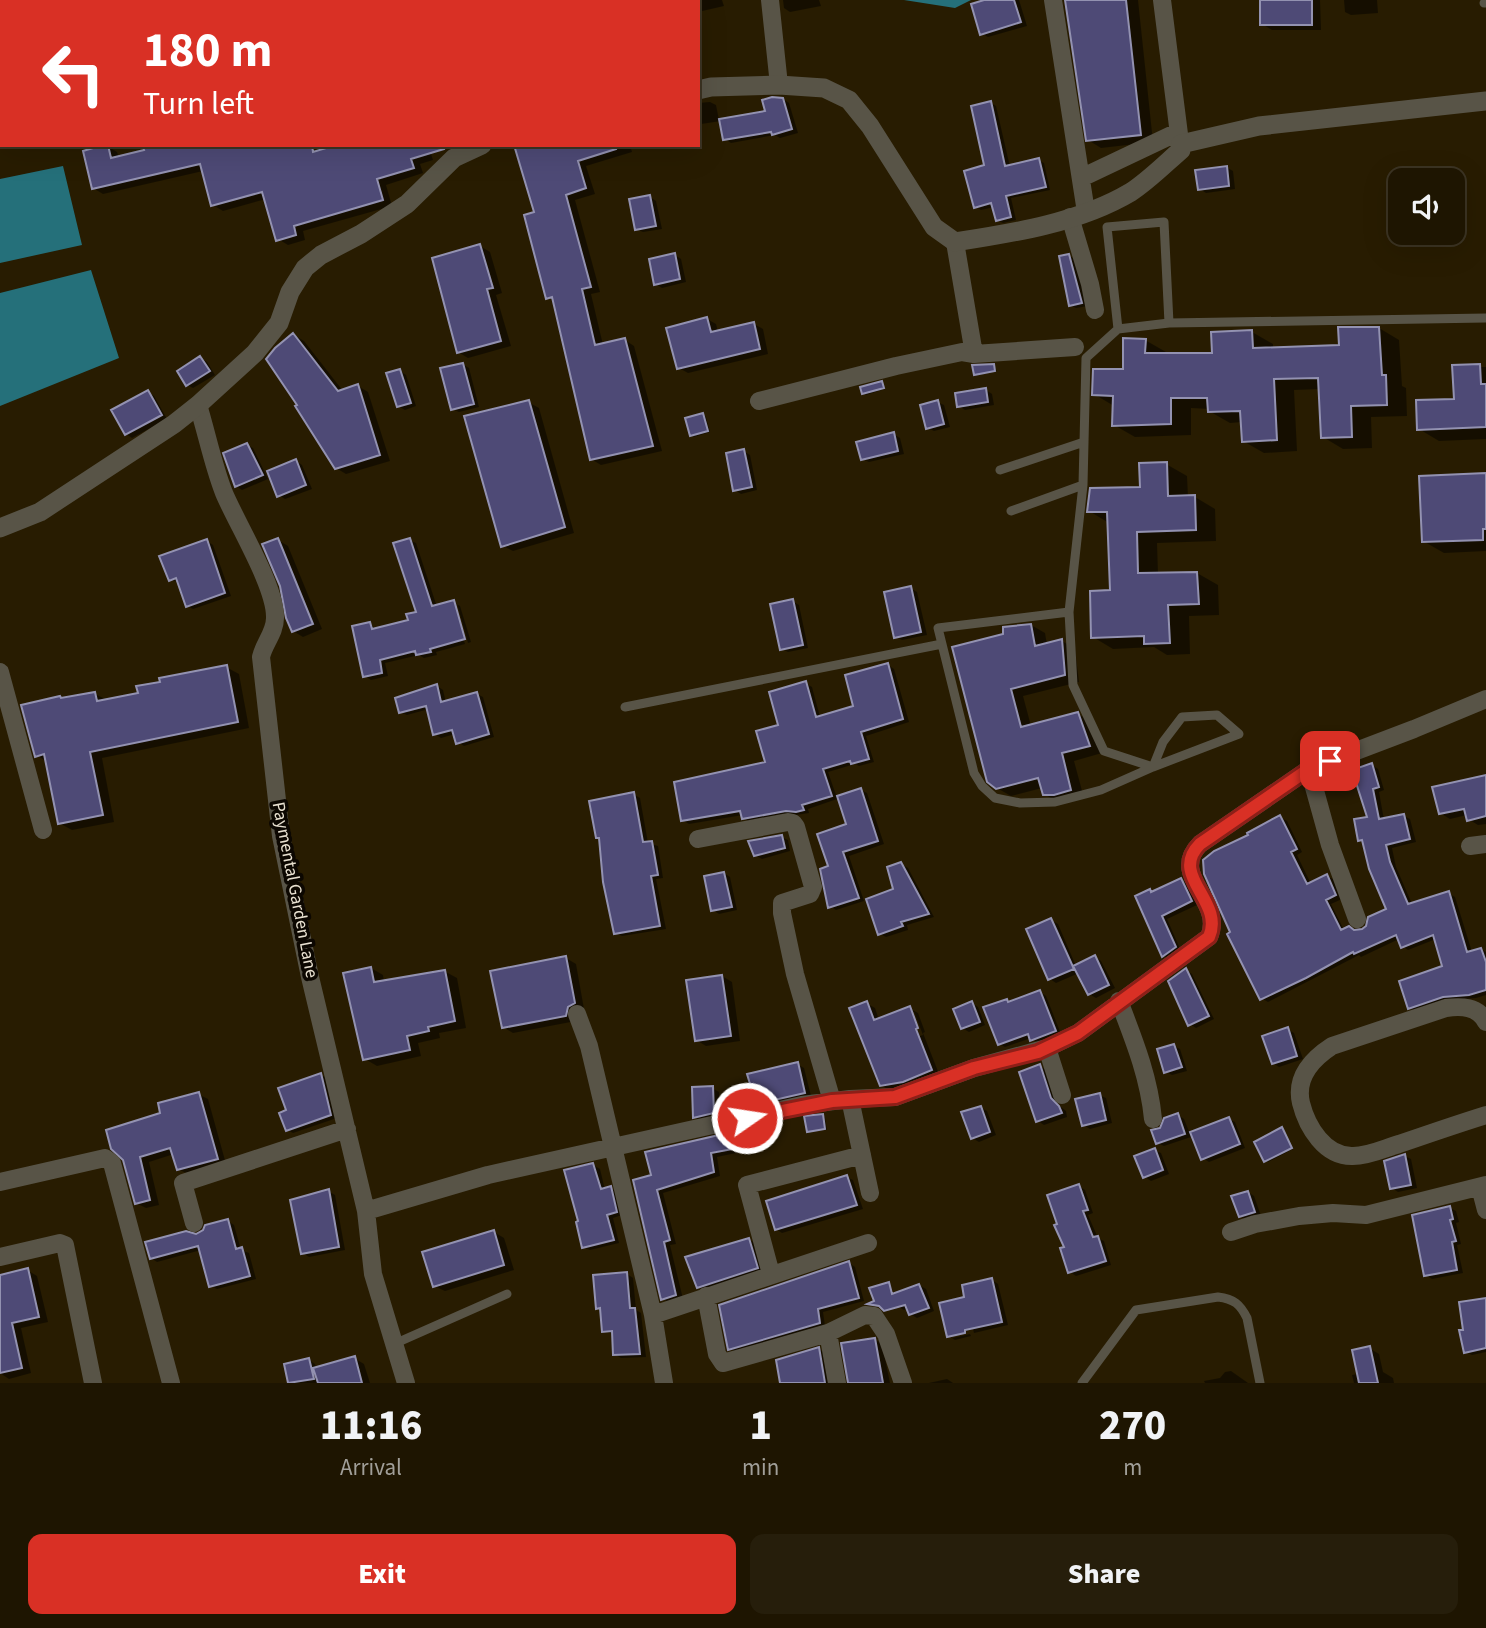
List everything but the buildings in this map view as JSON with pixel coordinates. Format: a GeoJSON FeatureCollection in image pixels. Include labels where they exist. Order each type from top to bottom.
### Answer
{"type":"FeatureCollection","features":[{"type":"Feature","properties":{"kind":"street"},"geometry":{"type":"LineString","coordinates":[[770,0],[779,85]]}},
{"type":"Feature","properties":{"kind":"street"},"geometry":{"type":"LineString","coordinates":[[1053,0],[1081,178],[1078,215],[1095,310]]}},
{"type":"Feature","properties":{"kind":"street"},"geometry":{"type":"LineString","coordinates":[[1162,0],[1180,141]]}},
{"type":"Feature","properties":{"kind":"street"},"geometry":{"type":"LineString","coordinates":[[700,90],[779,85],[824,88],[849,100],[870,126],[934,227],[955,242],[1005,234],[1078,215],[1131,191],[1180,141]]}},
{"type":"Feature","properties":{"kind":"street"},"geometry":{"type":"LineString","coordinates":[[1180,141],[1181,144],[1259,126],[1486,101]]}},
{"type":"Feature","properties":{"kind":"street"},"geometry":{"type":"LineString","coordinates":[[1081,178],[1180,141]]}},
{"type":"Feature","properties":{"kind":"street"},"geometry":{"type":"LineString","coordinates":[[0,528],[40,512],[174,424],[198,405],[255,353],[279,323],[290,292],[305,268],[321,254],[361,234],[407,204],[461,149]]}},
{"type":"Feature","properties":{"kind":"street"},"geometry":{"type":"LineString","coordinates":[[955,242],[974,354]]}},
{"type":"Feature","properties":{"kind":"street"},"geometry":{"type":"LineString","coordinates":[[759,401],[962,352],[974,354],[1075,346]]}},
{"type":"Feature","properties":{"kind":"street","name":"Paymental Garden Lane"},"geometry":{"type":"LineString","coordinates":[[198,405],[223,491],[274,606],[273,632],[263,647],[261,657],[281,836],[310,977],[366,1211],[373,1273],[406,1383]]}},
{"type":"Feature","properties":{"kind":"street"},"geometry":{"type":"LineString","coordinates":[[0,671],[43,830]]}},
{"type":"Feature","properties":{"kind":"street"},"geometry":{"type":"LineString","coordinates":[[366,1211],[488,1175],[802,1105],[850,1098],[895,1097],[974,1068],[1047,1048],[1078,1033],[1209,937],[1213,928],[1212,915],[1189,871],[1192,852],[1200,844],[1309,769],[1486,699]]}},
{"type":"Feature","properties":{"kind":"street"},"geometry":{"type":"LineString","coordinates":[[1309,769],[1330,845],[1357,919]]}},
{"type":"Feature","properties":{"kind":"street"},"geometry":{"type":"LineString","coordinates":[[698,839],[788,822],[796,827],[813,887],[810,894],[782,903],[782,913],[795,974],[832,1101]]}},
{"type":"Feature","properties":{"kind":"street"},"geometry":{"type":"LineString","coordinates":[[1119,1001],[1138,1049],[1151,1099],[1153,1119]]}},
{"type":"Feature","properties":{"kind":"street"},"geometry":{"type":"LineString","coordinates":[[1486,1022],[1477,1011],[1460,1006],[1446,1008],[1332,1046],[1316,1056],[1301,1077],[1301,1101],[1314,1134],[1330,1150],[1351,1157],[1486,1115]]}},
{"type":"Feature","properties":{"kind":"street"},"geometry":{"type":"LineString","coordinates":[[577,1014],[589,1046],[611,1149],[653,1315],[664,1383]]}},
{"type":"Feature","properties":{"kind":"street"},"geometry":{"type":"LineString","coordinates":[[1047,1048],[1062,1095]]}},
{"type":"Feature","properties":{"kind":"street"},"geometry":{"type":"LineString","coordinates":[[850,1098],[870,1193]]}},
{"type":"Feature","properties":{"kind":"street"},"geometry":{"type":"LineString","coordinates":[[194,1223],[183,1183],[347,1129]]}},
{"type":"Feature","properties":{"kind":"street"},"geometry":{"type":"LineString","coordinates":[[771,1274],[747,1185],[862,1156]]}},
{"type":"Feature","properties":{"kind":"street"},"geometry":{"type":"LineString","coordinates":[[0,1181],[105,1158],[112,1163],[171,1383]]}},
{"type":"Feature","properties":{"kind":"street"},"geometry":{"type":"LineString","coordinates":[[1231,1232],[1255,1224],[1299,1216],[1333,1213],[1366,1215],[1483,1186],[1486,1210]]}},
{"type":"Feature","properties":{"kind":"street"},"geometry":{"type":"LineString","coordinates":[[0,1257],[60,1243],[65,1245],[93,1383]]}},
{"type":"Feature","properties":{"kind":"street"},"geometry":{"type":"LineString","coordinates":[[653,1315],[868,1243]]}},
{"type":"Feature","properties":{"kind":"street"},"geometry":{"type":"LineString","coordinates":[[706,1296],[717,1354],[723,1363],[828,1333],[865,1315],[874,1315],[886,1334],[904,1383]]}},
{"type":"Feature","properties":{"kind":"street"},"geometry":{"type":"LineString","coordinates":[[828,1333],[837,1383]]}},
{"type":"Feature","properties":{"kind":"lane"},"geometry":{"type":"LineString","coordinates":[[1118,329],[1107,228],[1164,222],[1169,323]]}},
{"type":"Feature","properties":{"kind":"lane"},"geometry":{"type":"LineString","coordinates":[[1153,767],[1104,751],[1073,685],[1069,612],[1083,485],[1086,358],[1118,329],[1169,323],[1486,318]]}},
{"type":"Feature","properties":{"kind":"lane"},"geometry":{"type":"LineString","coordinates":[[1000,470],[1084,442]]}},
{"type":"Feature","properties":{"kind":"lane"},"geometry":{"type":"LineString","coordinates":[[1011,511],[1083,485]]}},
{"type":"Feature","properties":{"kind":"lane"},"geometry":{"type":"LineString","coordinates":[[1069,612],[938,628],[974,773],[982,786],[995,797],[1020,803],[1055,802],[1101,790],[1239,734],[1217,715],[1182,717],[1163,742],[1153,767]]}},
{"type":"Feature","properties":{"kind":"lane"},"geometry":{"type":"LineString","coordinates":[[625,707],[942,644]]}},
{"type":"Feature","properties":{"kind":"lane"},"geometry":{"type":"LineString","coordinates":[[394,1344],[508,1294]]}},
{"type":"Feature","properties":{"kind":"lane"},"geometry":{"type":"LineString","coordinates":[[1082,1383],[1136,1310],[1218,1297],[1230,1298],[1238,1303],[1247,1318],[1260,1383]]}},
{"type":"Feature","properties":{"kind":"water"},"geometry":{"type":"Polygon","coordinates":[[[904,0],[971,0],[955,8],[904,0]]]}},
{"type":"Feature","properties":{"kind":"water"},"geometry":{"type":"Polygon","coordinates":[[[63,166],[82,245],[0,263],[0,179],[63,166]]]}},
{"type":"Feature","properties":{"kind":"water"},"geometry":{"type":"Polygon","coordinates":[[[91,270],[119,358],[0,406],[0,293],[91,270]]]}},
{"type":"Feature","properties":{"kind":"route"},"geometry":{"type":"LineString","coordinates":[[747,1118],[802,1105],[850,1098],[895,1097],[974,1068],[1038,1052],[1078,1033],[1209,937],[1213,928],[1212,915],[1189,871],[1192,852],[1309,769],[1330,761]]}}]}
